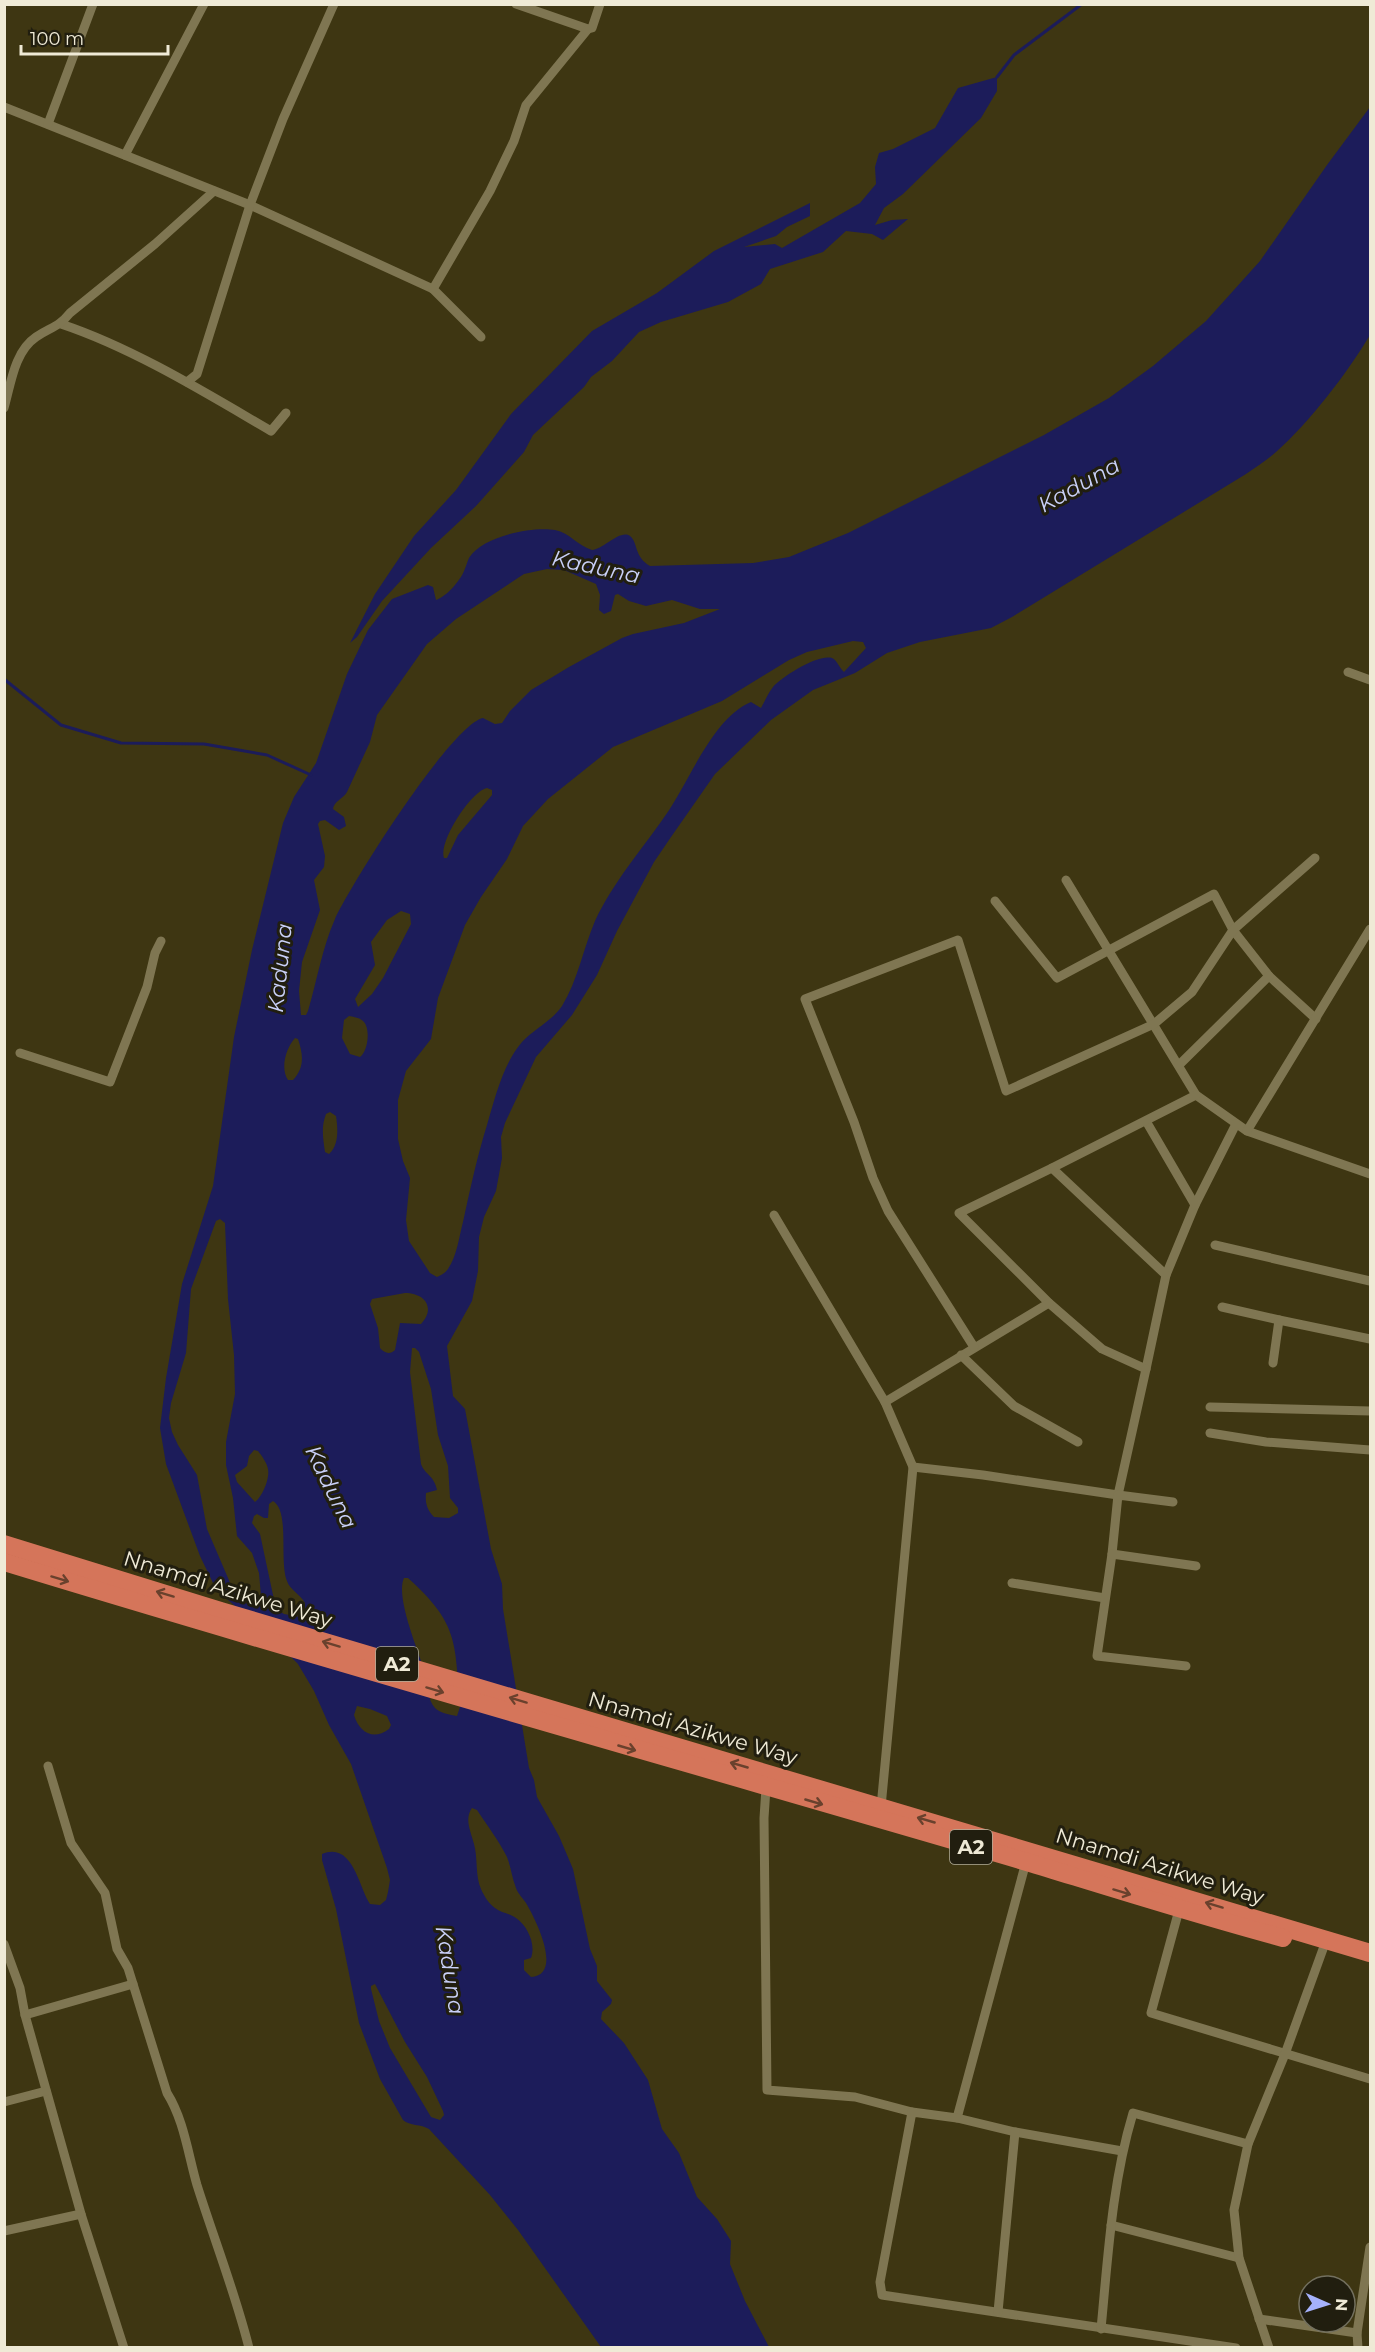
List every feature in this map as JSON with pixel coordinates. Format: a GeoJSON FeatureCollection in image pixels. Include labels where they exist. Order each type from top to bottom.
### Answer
{"type":"FeatureCollection","features":[{"type":"Feature","properties":{"kind":"highway","name":"Nnamdi Azikwe Way"},"geometry":{"type":"LineString","coordinates":[[4,1544],[219,1619]]}},
{"type":"Feature","properties":{"kind":"highway","name":"Nnamdi Azikwe Way"},"geometry":{"type":"LineString","coordinates":[[4,1562],[219,1619],[573,1724],[881,1807],[1371,1953]]}},
{"type":"Feature","properties":{"kind":"highway","name":"Nnamdi Azikwe Way"},"geometry":{"type":"LineString","coordinates":[[573,1724],[766,1788],[1026,1862],[1179,1910],[1371,1963]]}},
{"type":"Feature","properties":{"kind":"street"},"geometry":{"type":"LineString","coordinates":[[48,124],[93,4]]}},
{"type":"Feature","properties":{"kind":"street"},"geometry":{"type":"LineString","coordinates":[[125,155],[204,4]]}},
{"type":"Feature","properties":{"kind":"street"},"geometry":{"type":"LineString","coordinates":[[187,382],[197,374],[250,205],[283,119],[334,4]]}},
{"type":"Feature","properties":{"kind":"street"},"geometry":{"type":"LineString","coordinates":[[516,4],[588,29]]}},
{"type":"Feature","properties":{"kind":"street"},"geometry":{"type":"LineString","coordinates":[[433,289],[490,191],[513,141],[526,105],[588,29],[592,28],[600,4]]}},
{"type":"Feature","properties":{"kind":"street"},"geometry":{"type":"LineString","coordinates":[[4,107],[250,205],[433,289],[481,337]]}},
{"type":"Feature","properties":{"kind":"street"},"geometry":{"type":"LineString","coordinates":[[4,408],[17,359],[35,337],[61,324],[70,313],[214,191]]}},
{"type":"Feature","properties":{"kind":"street"},"geometry":{"type":"LineString","coordinates":[[61,324],[84,332],[187,382],[271,431],[285,413]]}},
{"type":"Feature","properties":{"kind":"street"},"geometry":{"type":"LineString","coordinates":[[1348,672],[1371,680]]}},
{"type":"Feature","properties":{"kind":"street"},"geometry":{"type":"LineString","coordinates":[[974,1347],[888,1211],[873,1178],[854,1122],[805,999],[958,940],[1006,1091],[1154,1024],[1192,992],[1233,930],[1315,858]]}},
{"type":"Feature","properties":{"kind":"street"},"geometry":{"type":"LineString","coordinates":[[1066,880],[1196,1095],[1247,1131],[1371,1174]]}},
{"type":"Feature","properties":{"kind":"street"},"geometry":{"type":"LineString","coordinates":[[996,901],[1057,978],[1214,894],[1233,930],[1269,976],[1316,1019]]}},
{"type":"Feature","properties":{"kind":"street"},"geometry":{"type":"LineString","coordinates":[[1247,1131],[1371,929]]}},
{"type":"Feature","properties":{"kind":"street"},"geometry":{"type":"LineString","coordinates":[[20,1053],[110,1082],[147,987],[155,953],[161,941]]}},
{"type":"Feature","properties":{"kind":"street"},"geometry":{"type":"LineString","coordinates":[[1179,1065],[1269,976]]}},
{"type":"Feature","properties":{"kind":"street"},"geometry":{"type":"LineString","coordinates":[[1146,1369],[1102,1349],[1049,1303],[959,1213],[1196,1095]]}},
{"type":"Feature","properties":{"kind":"street"},"geometry":{"type":"LineString","coordinates":[[1146,1121],[1196,1205]]}},
{"type":"Feature","properties":{"kind":"street"},"geometry":{"type":"LineString","coordinates":[[1186,1666],[1097,1656],[1118,1495],[1166,1275],[1196,1205],[1236,1124]]}},
{"type":"Feature","properties":{"kind":"street"},"geometry":{"type":"LineString","coordinates":[[1052,1168],[1166,1275]]}},
{"type":"Feature","properties":{"kind":"street"},"geometry":{"type":"LineString","coordinates":[[774,1215],[885,1402],[913,1467],[881,1807]]}},
{"type":"Feature","properties":{"kind":"street"},"geometry":{"type":"LineString","coordinates":[[1215,1245],[1371,1281]]}},
{"type":"Feature","properties":{"kind":"street"},"geometry":{"type":"LineString","coordinates":[[885,1402],[1049,1303]]}},
{"type":"Feature","properties":{"kind":"street"},"geometry":{"type":"LineString","coordinates":[[1222,1307],[1371,1340]]}},
{"type":"Feature","properties":{"kind":"street"},"geometry":{"type":"LineString","coordinates":[[1273,1363],[1279,1320]]}},
{"type":"Feature","properties":{"kind":"street"},"geometry":{"type":"LineString","coordinates":[[961,1355],[1014,1406],[1078,1442]]}},
{"type":"Feature","properties":{"kind":"street"},"geometry":{"type":"LineString","coordinates":[[1210,1407],[1371,1411]]}},
{"type":"Feature","properties":{"kind":"street"},"geometry":{"type":"LineString","coordinates":[[1210,1433],[1266,1442],[1371,1450]]}},
{"type":"Feature","properties":{"kind":"street"},"geometry":{"type":"LineString","coordinates":[[913,1467],[1173,1502]]}},
{"type":"Feature","properties":{"kind":"street"},"geometry":{"type":"LineString","coordinates":[[1112,1554],[1196,1566]]}},
{"type":"Feature","properties":{"kind":"street"},"geometry":{"type":"LineString","coordinates":[[1012,1583],[1105,1598]]}},
{"type":"Feature","properties":{"kind":"street"},"geometry":{"type":"LineString","coordinates":[[48,1766],[71,1843],[105,1893],[117,1949],[133,1984],[167,2093],[176,2107],[198,2186],[238,2305],[249,2348]]}},
{"type":"Feature","properties":{"kind":"street"},"geometry":{"type":"LineString","coordinates":[[766,1788],[764,1830],[767,2090],[855,2097],[912,2112],[957,2118],[1015,2132],[1122,2151]]}},
{"type":"Feature","properties":{"kind":"street"},"geometry":{"type":"LineString","coordinates":[[957,2118],[1026,1862]]}},
{"type":"Feature","properties":{"kind":"street"},"geometry":{"type":"LineString","coordinates":[[1179,1910],[1151,2013],[1371,2079]]}},
{"type":"Feature","properties":{"kind":"street"},"geometry":{"type":"LineString","coordinates":[[4,1944],[20,1988],[25,2015],[81,2214],[124,2348]]}},
{"type":"Feature","properties":{"kind":"street"},"geometry":{"type":"LineString","coordinates":[[1269,2348],[1239,2258],[1234,2210],[1248,2144],[1285,2054],[1323,1949]]}},
{"type":"Feature","properties":{"kind":"street"},"geometry":{"type":"LineString","coordinates":[[25,2015],[133,1984]]}},
{"type":"Feature","properties":{"kind":"street"},"geometry":{"type":"LineString","coordinates":[[4,2102],[46,2091]]}},
{"type":"Feature","properties":{"kind":"street"},"geometry":{"type":"LineString","coordinates":[[912,2112],[880,2282],[882,2295],[1236,2348]]}},
{"type":"Feature","properties":{"kind":"street"},"geometry":{"type":"LineString","coordinates":[[1101,2329],[1122,2151],[1133,2113],[1248,2144]]}},
{"type":"Feature","properties":{"kind":"street"},"geometry":{"type":"LineString","coordinates":[[998,2312],[1015,2132]]}},
{"type":"Feature","properties":{"kind":"street"},"geometry":{"type":"LineString","coordinates":[[4,2230],[81,2214]]}},
{"type":"Feature","properties":{"kind":"street"},"geometry":{"type":"LineString","coordinates":[[1112,2225],[1239,2258]]}},
{"type":"Feature","properties":{"kind":"street"},"geometry":{"type":"LineString","coordinates":[[1358,2348],[1357,2333],[1371,2247]]}},
{"type":"Feature","properties":{"kind":"street"},"geometry":{"type":"LineString","coordinates":[[1259,2319],[1297,2324]]}},
{"type":"Feature","properties":{"kind":"water"},"geometry":{"type":"Polygon","coordinates":[[[997,77],[997,91],[981,118],[903,194],[884,208],[875,225],[892,220],[908,219],[883,240],[872,234],[846,231],[823,252],[770,269],[761,284],[728,302],[661,322],[639,332],[612,361],[591,377],[584,387],[533,435],[524,452],[476,506],[431,548],[382,601],[357,637],[350,643],[375,594],[414,536],[456,490],[511,414],[592,331],[657,293],[714,251],[810,203],[810,216],[787,227],[776,236],[744,247],[775,244],[782,248],[860,203],[876,184],[875,167],[879,153],[893,149],[935,128],[958,88],[997,77]]]}},
{"type":"Feature","properties":{"kind":"water","name":"Kaduna"},"geometry":{"type":"Polygon","coordinates":[[[1370,107],[1370,335],[1351,365],[1314,412],[1276,452],[1246,474],[1012,617],[991,628],[920,642],[887,653],[855,673],[813,690],[771,720],[715,774],[654,862],[617,931],[597,975],[572,1015],[536,1057],[505,1123],[501,1137],[502,1158],[496,1191],[484,1217],[479,1237],[478,1271],[472,1301],[447,1346],[453,1396],[465,1409],[491,1549],[502,1584],[503,1609],[529,1768],[537,1797],[559,1836],[573,1869],[590,1949],[597,1966],[597,1981],[612,2000],[602,2012],[601,2019],[624,2043],[648,2080],[662,2129],[679,2153],[697,2197],[717,2219],[731,2241],[730,2264],[745,2301],[769,2347],[601,2347],[518,2230],[490,2195],[429,2129],[403,2120],[380,2079],[359,2023],[336,1909],[322,1860],[322,1854],[333,1852],[341,1854],[354,1868],[370,1904],[380,1905],[386,1900],[390,1880],[387,1868],[351,1764],[298,1664],[214,1585],[200,1556],[166,1464],[160,1428],[182,1284],[213,1186],[234,1037],[252,950],[283,823],[294,797],[316,763],[347,674],[368,630],[392,599],[428,585],[433,587],[436,600],[440,598],[459,579],[469,558],[476,550],[496,538],[522,531],[555,530],[592,550],[622,535],[630,536],[641,558],[650,566],[753,563],[789,557],[848,533],[1044,435],[1109,398],[1153,366],[1206,321],[1260,261],[1370,107]],[[547,569],[524,574],[456,619],[427,644],[377,715],[370,742],[347,792],[334,806],[333,809],[344,817],[346,826],[339,830],[325,820],[318,824],[325,856],[324,867],[314,880],[320,910],[302,962],[299,991],[301,1015],[306,1015],[308,1011],[335,919],[360,874],[426,775],[468,727],[483,718],[495,724],[502,723],[510,711],[531,690],[622,638],[684,623],[720,609],[700,609],[672,600],[646,606],[629,601],[618,594],[615,595],[611,611],[604,614],[599,610],[600,595],[596,584],[564,570],[547,569]],[[853,641],[807,652],[789,660],[722,701],[613,747],[548,799],[523,826],[507,859],[465,925],[438,998],[431,1039],[406,1071],[398,1100],[398,1139],[410,1178],[406,1220],[409,1241],[430,1273],[437,1277],[448,1269],[456,1252],[483,1137],[510,1060],[522,1042],[562,1006],[572,986],[602,906],[665,816],[713,736],[737,710],[751,702],[761,708],[773,687],[800,667],[818,659],[832,658],[844,672],[866,648],[863,642],[853,641]],[[487,788],[480,791],[465,807],[446,841],[443,851],[444,858],[447,858],[458,835],[492,795],[492,790],[487,788]],[[401,911],[387,920],[371,942],[375,965],[355,999],[358,1007],[372,994],[383,978],[411,924],[410,914],[401,911]],[[349,1016],[344,1020],[342,1038],[350,1054],[360,1057],[363,1054],[368,1034],[363,1021],[349,1016]],[[295,1038],[287,1053],[284,1070],[288,1080],[293,1080],[300,1070],[302,1060],[298,1039],[295,1038]],[[330,1112],[326,1114],[323,1123],[325,1152],[329,1154],[336,1141],[336,1116],[330,1112]],[[220,1219],[216,1221],[191,1289],[186,1353],[171,1403],[169,1418],[172,1432],[197,1475],[207,1529],[231,1585],[237,1597],[245,1603],[254,1604],[259,1602],[261,1596],[259,1573],[252,1553],[237,1536],[233,1498],[226,1465],[226,1442],[235,1394],[225,1223],[220,1219]],[[405,1293],[372,1299],[370,1304],[378,1328],[380,1348],[387,1353],[393,1352],[400,1323],[421,1324],[428,1312],[426,1302],[418,1296],[405,1293]],[[412,1348],[410,1372],[423,1468],[434,1481],[437,1490],[426,1493],[427,1506],[434,1517],[449,1518],[458,1513],[458,1508],[450,1498],[448,1466],[438,1435],[431,1389],[419,1352],[412,1348]],[[254,1450],[249,1456],[247,1466],[235,1475],[237,1482],[255,1502],[268,1478],[267,1464],[258,1451],[254,1450]],[[273,1501],[269,1504],[268,1518],[257,1514],[252,1523],[260,1534],[276,1609],[284,1614],[300,1617],[304,1613],[305,1603],[287,1581],[283,1525],[278,1506],[273,1501]],[[404,1578],[402,1587],[405,1611],[425,1673],[432,1705],[440,1711],[457,1716],[460,1707],[457,1666],[451,1635],[437,1608],[408,1578],[404,1578]],[[357,1706],[354,1715],[359,1726],[367,1733],[377,1734],[383,1733],[391,1725],[387,1716],[357,1706]],[[472,1808],[468,1821],[482,1892],[493,1906],[513,1916],[524,1926],[530,1936],[532,1953],[531,1958],[524,1960],[524,1970],[531,1977],[541,1974],[545,1967],[544,1945],[530,1910],[517,1890],[507,1857],[477,1810],[472,1808]],[[375,1984],[371,1986],[371,1989],[379,2021],[390,2048],[431,2117],[440,2120],[444,2115],[443,2111],[427,2077],[405,2042],[375,1984]]]}},
{"type":"Feature","properties":{"kind":"waterway"},"geometry":{"type":"LineString","coordinates":[[997,77],[1014,55],[1082,4]]}},
{"type":"Feature","properties":{"kind":"waterway"},"geometry":{"type":"LineString","coordinates":[[4,679],[61,725],[121,743],[204,744],[267,755],[311,775]]}}]}
